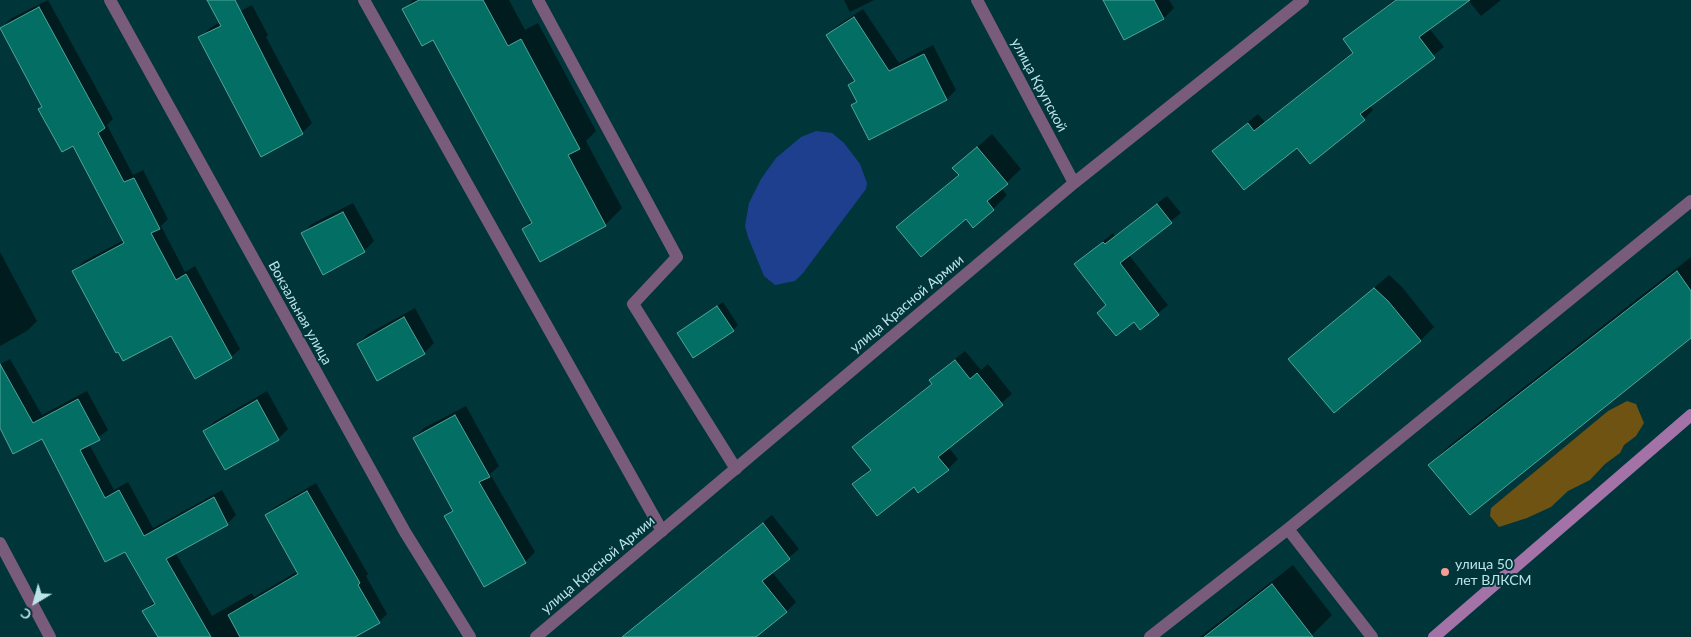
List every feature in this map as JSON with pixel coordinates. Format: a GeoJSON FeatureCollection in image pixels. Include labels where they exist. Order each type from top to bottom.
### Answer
{"type":"FeatureCollection","features":[{"type":"Feature","properties":{"kind":"street","name":"Вокзальная улица"},"geometry":{"type":"LineString","coordinates":[[110,0],[405,532],[470,637]]}},
{"type":"Feature","properties":{"kind":"street"},"geometry":{"type":"LineString","coordinates":[[364,0],[662,531]]}},
{"type":"Feature","properties":{"kind":"street"},"geometry":{"type":"LineString","coordinates":[[538,0],[677,257],[633,304],[736,469]]}},
{"type":"Feature","properties":{"kind":"street","name":"улица Крупской"},"geometry":{"type":"LineString","coordinates":[[977,0],[1074,183]]}},
{"type":"Feature","properties":{"kind":"street","name":"улица Красной Армии"},"geometry":{"type":"LineString","coordinates":[[536,637],[1074,183],[1303,0]]}},
{"type":"Feature","properties":{"kind":"street"},"geometry":{"type":"LineString","coordinates":[[1150,637],[1688,209]]}},
{"type":"Feature","properties":{"kind":"street"},"geometry":{"type":"LineString","coordinates":[[1434,637],[1691,415]]}},
{"type":"Feature","properties":{"kind":"street"},"geometry":{"type":"LineString","coordinates":[[1288,529],[1372,637]]}},
{"type":"Feature","properties":{"kind":"street"},"geometry":{"type":"LineString","coordinates":[[0,543],[50,637]]}},
{"type":"Feature","properties":{"kind":"shaded area"},"geometry":{"type":"Polygon","coordinates":[[[1627,401],[1636,404],[1644,423],[1636,436],[1624,445],[1620,453],[1605,464],[1590,480],[1568,491],[1551,507],[1527,518],[1499,527],[1490,516],[1491,508],[1608,411],[1627,401]]]}},
{"type":"Feature","properties":{"kind":"water"},"geometry":{"type":"Polygon","coordinates":[[[816,131],[832,133],[844,143],[860,164],[867,183],[866,189],[803,273],[795,281],[775,285],[764,276],[748,237],[745,226],[749,203],[761,179],[776,158],[801,137],[816,131]]]}},
{"type":"Feature","properties":{"kind":"building"},"geometry":{"type":"Polygon","coordinates":[[[207,0],[235,0],[303,134],[261,157],[198,37],[221,26],[207,0]]]}},
{"type":"Feature","properties":{"kind":"building"},"geometry":{"type":"Polygon","coordinates":[[[419,0],[483,0],[508,46],[521,39],[580,149],[568,155],[606,226],[540,262],[522,229],[532,223],[433,40],[422,46],[402,9],[419,0]]]}},
{"type":"Feature","properties":{"kind":"building"},"geometry":{"type":"Polygon","coordinates":[[[1103,0],[1154,0],[1164,19],[1124,40],[1103,0]]]}},
{"type":"Feature","properties":{"kind":"building"},"geometry":{"type":"Polygon","coordinates":[[[1396,0],[1470,0],[1419,37],[1435,58],[1360,114],[1365,120],[1310,164],[1297,148],[1244,190],[1212,151],[1248,123],[1254,131],[1353,53],[1343,39],[1396,0]]]}},
{"type":"Feature","properties":{"kind":"building"},"geometry":{"type":"Polygon","coordinates":[[[39,7],[105,128],[98,133],[124,182],[134,178],[160,229],[151,233],[176,280],[186,274],[232,358],[195,379],[171,336],[123,361],[118,352],[116,353],[72,271],[124,243],[73,146],[62,152],[38,109],[42,107],[0,28],[39,7]]]}},
{"type":"Feature","properties":{"kind":"building"},"geometry":{"type":"Polygon","coordinates":[[[854,17],[889,71],[924,54],[947,100],[869,140],[851,105],[857,102],[848,85],[855,81],[826,35],[854,17]]]}},
{"type":"Feature","properties":{"kind":"building"},"geometry":{"type":"Polygon","coordinates":[[[977,147],[1008,184],[987,201],[994,210],[973,228],[966,219],[921,257],[896,227],[959,175],[952,168],[977,147]]]}},
{"type":"Feature","properties":{"kind":"building"},"geometry":{"type":"Polygon","coordinates":[[[1157,204],[1172,223],[1120,263],[1159,315],[1140,330],[1134,322],[1116,336],[1097,313],[1106,305],[1074,264],[1103,242],[1105,244],[1157,204]]]}},
{"type":"Feature","properties":{"kind":"building"},"geometry":{"type":"Polygon","coordinates":[[[343,212],[365,252],[323,275],[301,233],[343,212]]]}},
{"type":"Feature","properties":{"kind":"building"},"geometry":{"type":"Polygon","coordinates":[[[1677,271],[1691,291],[1691,338],[1470,515],[1428,465],[1677,271]]]}},
{"type":"Feature","properties":{"kind":"building"},"geometry":{"type":"Polygon","coordinates":[[[1374,288],[1388,301],[1421,341],[1334,413],[1288,359],[1374,288]]]}},
{"type":"Feature","properties":{"kind":"building"},"geometry":{"type":"Polygon","coordinates":[[[717,306],[734,331],[693,358],[677,333],[717,306]]]}},
{"type":"Feature","properties":{"kind":"building"},"geometry":{"type":"Polygon","coordinates":[[[404,317],[425,354],[377,381],[357,344],[404,317]]]}},
{"type":"Feature","properties":{"kind":"building"},"geometry":{"type":"Polygon","coordinates":[[[955,360],[970,379],[977,373],[1003,405],[938,457],[949,470],[918,493],[914,487],[877,516],[852,484],[871,470],[852,447],[932,384],[929,380],[955,360]]]}},
{"type":"Feature","properties":{"kind":"building"},"geometry":{"type":"Polygon","coordinates":[[[0,364],[33,423],[78,399],[100,440],[80,450],[105,498],[119,490],[144,536],[214,497],[228,525],[166,559],[211,637],[158,637],[142,611],[155,604],[125,552],[105,562],[42,439],[13,454],[0,428],[0,364]]]}},
{"type":"Feature","properties":{"kind":"building"},"geometry":{"type":"Polygon","coordinates":[[[257,400],[279,440],[225,470],[203,431],[257,400]]]}},
{"type":"Feature","properties":{"kind":"building"},"geometry":{"type":"Polygon","coordinates":[[[455,415],[490,477],[479,482],[526,563],[484,587],[444,516],[453,511],[413,438],[455,415]]]}},
{"type":"Feature","properties":{"kind":"building"},"geometry":{"type":"Polygon","coordinates":[[[307,491],[360,583],[358,585],[380,623],[355,637],[240,637],[228,615],[298,574],[265,515],[307,491]]]}},
{"type":"Feature","properties":{"kind":"building"},"geometry":{"type":"Polygon","coordinates":[[[763,523],[790,559],[762,581],[787,612],[756,637],[622,637],[763,523]]]}},
{"type":"Feature","properties":{"kind":"building"},"geometry":{"type":"Polygon","coordinates":[[[1272,584],[1313,637],[1204,637],[1272,584]]]}},
{"type":"Feature","properties":{"kind":"place","name":"улица 50 лет ВЛКСМ"},"geometry":{"type":"Point","coordinates":[1445,572]}}]}
